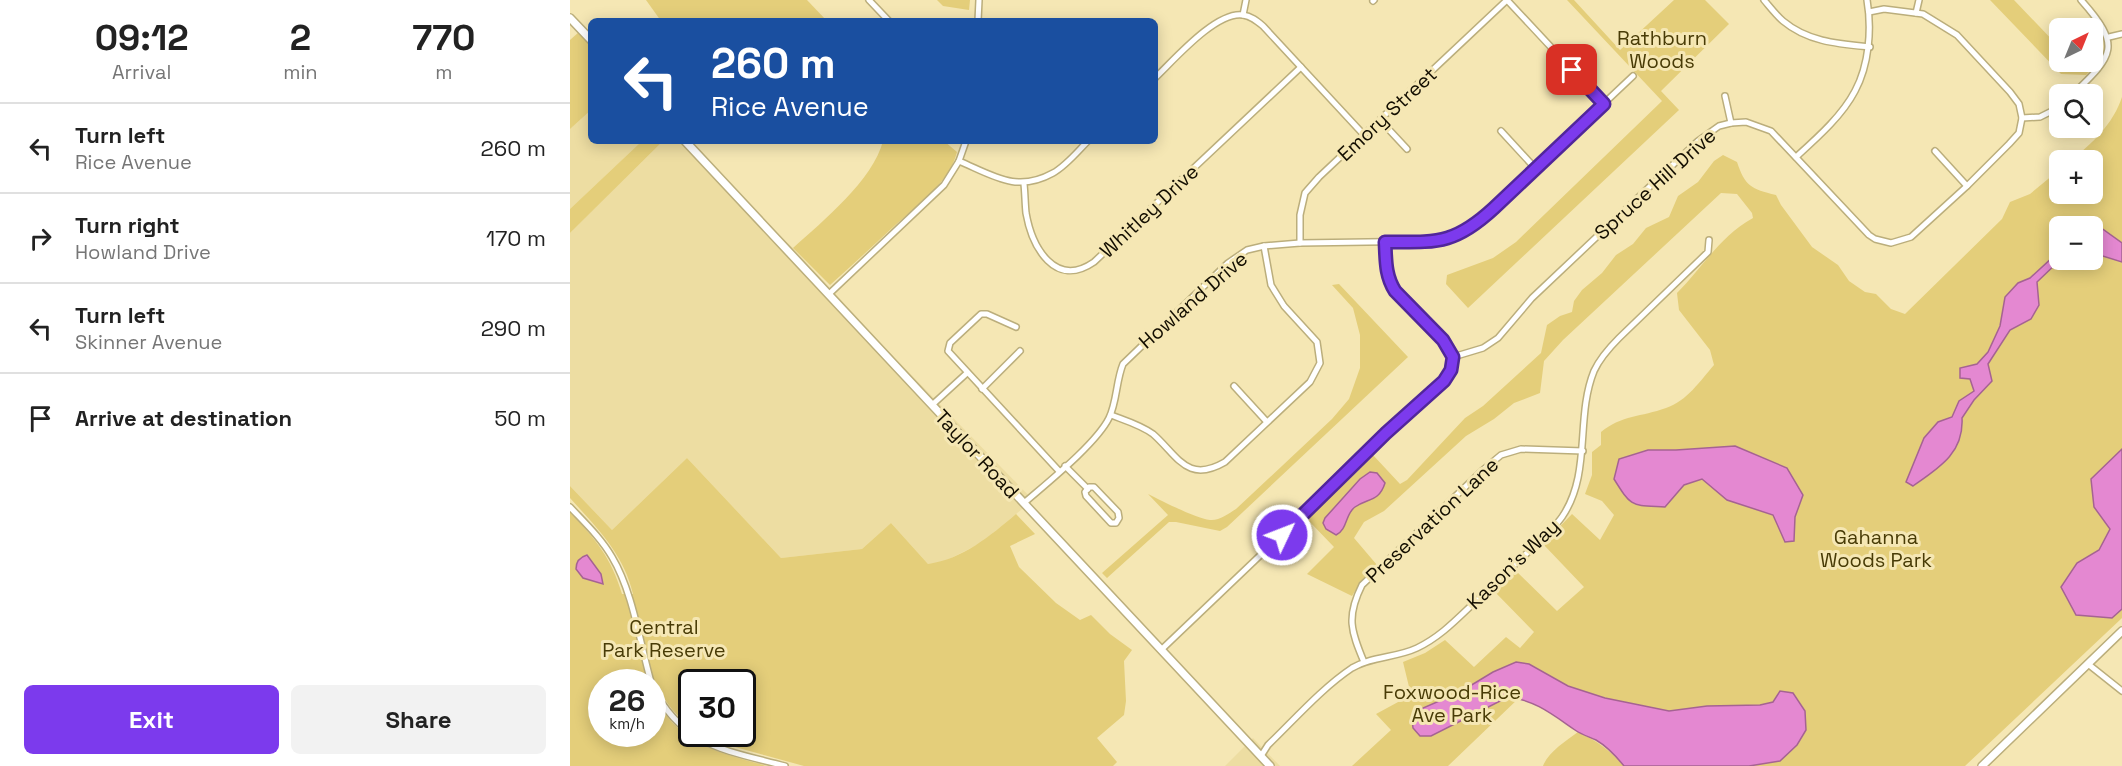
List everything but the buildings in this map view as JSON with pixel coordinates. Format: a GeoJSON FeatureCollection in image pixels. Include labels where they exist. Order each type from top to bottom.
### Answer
{"type":"FeatureCollection","features":[{"type":"Feature","properties":{"kind":"main road"},"geometry":{"type":"LineString","coordinates":[[570,18],[588,37]]}},
{"type":"Feature","properties":{"kind":"main road","name":"Taylor Road"},"geometry":{"type":"LineString","coordinates":[[688,144],[1270,766]]}},
{"type":"Feature","properties":{"kind":"main road"},"geometry":{"type":"LineString","coordinates":[[1982,766],[2122,631]]}},
{"type":"Feature","properties":{"kind":"street"},"geometry":{"type":"LineString","coordinates":[[869,0],[886,18]]}},
{"type":"Feature","properties":{"kind":"street"},"geometry":{"type":"LineString","coordinates":[[978,18],[980,0]]}},
{"type":"Feature","properties":{"kind":"street"},"geometry":{"type":"LineString","coordinates":[[1243,15],[1246,0]]}},
{"type":"Feature","properties":{"kind":"street"},"geometry":{"type":"LineString","coordinates":[[1507,0],[1604,104]]}},
{"type":"Feature","properties":{"kind":"street","name":"Emory Street"},"geometry":{"type":"LineString","coordinates":[[1300,243],[1300,215],[1305,193],[1319,177],[1507,0]]}},
{"type":"Feature","properties":{"kind":"street"},"geometry":{"type":"LineString","coordinates":[[1764,0],[1783,21],[1807,36],[1834,43],[1869,47]]}},
{"type":"Feature","properties":{"kind":"street"},"geometry":{"type":"LineString","coordinates":[[1797,157],[1828,128],[1856,91],[1869,47],[1867,0]]}},
{"type":"Feature","properties":{"kind":"street"},"geometry":{"type":"LineString","coordinates":[[1916,13],[1919,0]]}},
{"type":"Feature","properties":{"kind":"street"},"geometry":{"type":"LineString","coordinates":[[2081,0],[2101,21],[2109,37],[2108,53],[2100,68],[2083,84]]}},
{"type":"Feature","properties":{"kind":"street"},"geometry":{"type":"LineString","coordinates":[[1869,12],[1884,9],[1923,14],[1957,35],[2019,104],[2022,118],[2019,133],[1967,186],[1935,151]]}},
{"type":"Feature","properties":{"kind":"street"},"geometry":{"type":"LineString","coordinates":[[1158,75],[1215,22],[1228,16],[1243,15],[1263,26],[1364,135]]}},
{"type":"Feature","properties":{"kind":"street"},"geometry":{"type":"LineString","coordinates":[[2109,37],[2122,34]]}},
{"type":"Feature","properties":{"kind":"street","name":"Whitley Drive"},"geometry":{"type":"LineString","coordinates":[[1024,184],[1029,226],[1046,260],[1058,269],[1073,272],[1084,269],[1301,67]]}},
{"type":"Feature","properties":{"kind":"street","name":"Howland Drive"},"geometry":{"type":"LineString","coordinates":[[1024,503],[1105,425],[1110,415],[1123,364],[1228,263],[1247,250],[1264,246],[1300,243],[1435,242],[1455,237],[1477,223],[1634,76]]}},
{"type":"Feature","properties":{"kind":"street"},"geometry":{"type":"LineString","coordinates":[[1725,96],[1731,123]]}},
{"type":"Feature","properties":{"kind":"street"},"geometry":{"type":"LineString","coordinates":[[2022,118],[2040,117],[2049,112]]}},
{"type":"Feature","properties":{"kind":"street"},"geometry":{"type":"LineString","coordinates":[[1380,120],[1407,148]]}},
{"type":"Feature","properties":{"kind":"street","name":"Spruce Hill Drive"},"geometry":{"type":"LineString","coordinates":[[1453,357],[1483,348],[1498,338],[1532,297],[1698,141],[1719,126],[1746,122],[1771,131],[1864,231],[1875,239],[1890,243],[1911,237],[1967,186]]}},
{"type":"Feature","properties":{"kind":"street"},"geometry":{"type":"LineString","coordinates":[[1501,131],[1535,168]]}},
{"type":"Feature","properties":{"kind":"street"},"geometry":{"type":"LineString","coordinates":[[829,294],[944,185],[959,161],[965,144]]}},
{"type":"Feature","properties":{"kind":"street"},"geometry":{"type":"LineString","coordinates":[[959,161],[1001,179],[1024,184],[1055,173],[1085,144]]}},
{"type":"Feature","properties":{"kind":"street","name":"Kason's Way"},"geometry":{"type":"LineString","coordinates":[[1261,756],[1268,745],[1338,679],[1364,662],[1417,648],[1441,634],[1562,518],[1571,502],[1580,471],[1585,408],[1595,370],[1606,351],[1618,338],[1708,252],[1709,240]]}},
{"type":"Feature","properties":{"kind":"street"},"geometry":{"type":"LineString","coordinates":[[1161,650],[1386,433],[1444,381],[1451,370],[1453,357],[1443,340],[1395,291],[1389,281],[1386,271],[1385,242]]}},
{"type":"Feature","properties":{"kind":"street"},"geometry":{"type":"LineString","coordinates":[[1110,415],[1152,434],[1183,465],[1195,470],[1211,470],[1225,462],[1310,382],[1320,363],[1317,342],[1284,306],[1271,285],[1264,246]]}},
{"type":"Feature","properties":{"kind":"street"},"geometry":{"type":"LineString","coordinates":[[1016,327],[987,314],[981,314],[948,347],[950,354],[1059,471]]}},
{"type":"Feature","properties":{"kind":"street"},"geometry":{"type":"LineString","coordinates":[[982,389],[1020,351]]}},
{"type":"Feature","properties":{"kind":"street"},"geometry":{"type":"LineString","coordinates":[[932,405],[967,373]]}},
{"type":"Feature","properties":{"kind":"street"},"geometry":{"type":"LineString","coordinates":[[1234,386],[1267,422]]}},
{"type":"Feature","properties":{"kind":"street","name":"Preservation Lane"},"geometry":{"type":"LineString","coordinates":[[1364,662],[1351,625],[1354,601],[1362,585],[1501,456],[1529,449],[1583,451]]}},
{"type":"Feature","properties":{"kind":"street"},"geometry":{"type":"LineString","coordinates":[[1065,466],[1088,489]]}},
{"type":"Feature","properties":{"kind":"street"},"geometry":{"type":"LineString","coordinates":[[1094,487],[1118,512],[1119,518],[1116,523],[1111,523],[1086,496],[1085,492],[1088,489],[1094,487]]}},
{"type":"Feature","properties":{"kind":"street"},"geometry":{"type":"LineString","coordinates":[[570,507],[606,547],[619,570],[648,669]]}},
{"type":"Feature","properties":{"kind":"street"},"geometry":{"type":"LineString","coordinates":[[2088,664],[2122,691]]}},
{"type":"Feature","properties":{"kind":"street"},"geometry":{"type":"LineString","coordinates":[[666,707],[672,717],[699,740],[785,766]]}},
{"type":"Feature","properties":{"kind":"shaded area"},"geometry":{"type":"Polygon","coordinates":[[[588,113],[588,144],[639,144],[570,209],[570,129],[588,113]]]}},
{"type":"Feature","properties":{"kind":"shaded area"},"geometry":{"type":"Polygon","coordinates":[[[660,144],[684,144],[793,248],[889,352],[1033,500],[981,543],[943,562],[928,564],[891,523],[862,549],[781,558],[687,458],[612,530],[570,486],[570,233],[660,144]]]}},
{"type":"Feature","properties":{"kind":"shaded area"},"geometry":{"type":"Polygon","coordinates":[[[2103,229],[2122,243],[2122,262],[2103,256],[2103,229]]]}},
{"type":"Feature","properties":{"kind":"shaded area"},"geometry":{"type":"Polygon","coordinates":[[[2049,261],[2050,270],[2037,282],[2039,305],[2031,319],[2010,330],[1988,364],[1992,381],[1974,400],[1962,418],[1962,430],[1954,450],[1940,466],[1913,486],[1906,482],[1924,438],[1938,422],[1952,417],[1959,401],[1974,391],[1970,379],[1960,378],[1960,368],[1977,364],[1988,352],[2000,326],[2005,297],[2018,283],[2030,278],[2049,261]]]}},
{"type":"Feature","properties":{"kind":"shaded area"},"geometry":{"type":"Polygon","coordinates":[[[1735,446],[1787,468],[1803,495],[1795,517],[1794,541],[1785,542],[1773,515],[1727,500],[1702,479],[1684,485],[1665,507],[1634,503],[1629,500],[1614,479],[1619,459],[1648,450],[1735,446]]]}},
{"type":"Feature","properties":{"kind":"shaded area"},"geometry":{"type":"Polygon","coordinates":[[[2122,449],[2122,609],[2112,618],[2076,615],[2061,587],[2077,563],[2099,550],[2110,529],[2094,507],[2091,479],[2122,449]]]}},
{"type":"Feature","properties":{"kind":"shaded area"},"geometry":{"type":"Polygon","coordinates":[[[1370,472],[1377,473],[1385,483],[1380,494],[1355,507],[1343,529],[1336,535],[1326,529],[1323,523],[1325,518],[1360,479],[1370,472]]]}},
{"type":"Feature","properties":{"kind":"shaded area"},"geometry":{"type":"Polygon","coordinates":[[[587,555],[601,574],[603,584],[583,578],[576,569],[579,560],[587,555]]]}},
{"type":"Feature","properties":{"kind":"shaded area"},"geometry":{"type":"Polygon","coordinates":[[[1516,662],[1529,664],[1568,686],[1605,698],[1669,711],[1707,706],[1760,705],[1773,702],[1780,691],[1793,693],[1805,711],[1806,730],[1797,745],[1780,761],[1749,766],[1624,766],[1612,752],[1596,740],[1578,732],[1527,701],[1508,697],[1431,736],[1420,736],[1413,728],[1412,718],[1416,711],[1460,692],[1493,672],[1516,662]]]}},
{"type":"Feature","properties":{"kind":"shaded area"},"geometry":{"type":"Polygon","coordinates":[[[1253,738],[1280,766],[1225,766],[1253,738]]]}},
{"type":"Feature","properties":{"kind":"green space"},"geometry":{"type":"Polygon","coordinates":[[[646,0],[807,0],[824,18],[659,18],[646,0]]]}},
{"type":"Feature","properties":{"kind":"green space"},"geometry":{"type":"Polygon","coordinates":[[[937,0],[970,0],[969,10],[943,6],[937,0]]]}},
{"type":"Feature","properties":{"kind":"green space","name":"Rathburn Woods"},"geometry":{"type":"Polygon","coordinates":[[[1567,0],[1574,0],[1620,50],[1674,0],[1705,0],[1729,24],[1661,91],[1679,110],[1468,308],[1446,284],[1447,275],[1493,258],[1516,242],[1662,101],[1567,0]]]}},
{"type":"Feature","properties":{"kind":"green space"},"geometry":{"type":"Polygon","coordinates":[[[1990,0],[2014,0],[2049,37],[2049,61],[1990,0]]]}},
{"type":"Feature","properties":{"kind":"green space"},"geometry":{"type":"Polygon","coordinates":[[[579,32],[588,42],[588,113],[570,129],[570,40],[579,32]]]}},
{"type":"Feature","properties":{"kind":"green space"},"geometry":{"type":"Polygon","coordinates":[[[2059,72],[2089,72],[2086,75],[2059,72]]]}},
{"type":"Feature","properties":{"kind":"green space","name":"Gahanna Woods Park"},"geometry":{"type":"Polygon","coordinates":[[[2122,97],[2122,618],[1965,766],[1679,766],[1707,706],[1669,711],[1605,698],[1568,686],[1545,673],[1448,766],[1352,766],[1391,730],[1376,714],[1411,695],[1403,662],[1425,653],[1445,640],[1474,667],[1506,637],[1520,648],[1534,632],[1493,590],[1515,570],[1557,611],[1584,587],[1543,544],[1572,514],[1600,540],[1614,515],[1602,501],[1585,494],[1592,475],[1592,452],[1601,445],[1601,432],[1624,419],[1674,405],[1693,390],[1714,365],[1710,350],[1679,310],[1677,293],[1721,243],[1753,218],[1752,213],[1737,194],[1721,193],[1563,340],[1544,361],[1540,393],[1514,403],[1494,419],[1466,436],[1384,511],[1364,522],[1354,538],[1377,565],[1361,581],[1352,596],[1307,574],[1334,547],[1307,519],[1373,455],[1400,484],[1407,480],[1465,418],[1483,406],[1541,353],[1547,325],[1560,316],[1572,312],[1574,301],[1582,290],[1602,273],[1616,255],[1633,244],[1646,228],[1669,217],[1678,196],[1698,182],[1714,161],[1723,155],[1737,162],[1746,181],[1760,191],[1776,195],[1812,247],[1838,265],[1849,281],[1865,292],[1876,294],[1891,309],[1905,314],[2002,219],[2010,202],[2030,194],[2049,178],[2049,204],[2103,204],[2103,150],[2083,150],[2095,138],[2103,138],[2103,129],[2113,116],[2122,97]]]}},
{"type":"Feature","properties":{"kind":"green space"},"geometry":{"type":"Polygon","coordinates":[[[639,144],[660,144],[570,233],[570,209],[639,144]]]}},
{"type":"Feature","properties":{"kind":"green space"},"geometry":{"type":"Polygon","coordinates":[[[882,144],[948,144],[957,152],[947,175],[930,195],[830,285],[793,248],[846,199],[877,156],[882,144]]]}},
{"type":"Feature","properties":{"kind":"green space"},"geometry":{"type":"Polygon","coordinates":[[[1339,284],[1408,357],[1227,527],[1220,531],[1169,522],[1107,578],[1102,573],[1168,515],[1148,494],[1204,519],[1213,520],[1223,517],[1236,509],[1332,419],[1349,399],[1360,368],[1360,335],[1353,308],[1332,285],[1339,284]]]}},
{"type":"Feature","properties":{"kind":"green space","name":"Central Park Reserve"},"geometry":{"type":"Polygon","coordinates":[[[687,458],[781,558],[862,549],[891,523],[928,564],[964,552],[1016,514],[1035,534],[1010,546],[1019,567],[1056,603],[1080,620],[1091,615],[1110,634],[1132,650],[1124,661],[1126,701],[1124,715],[1097,738],[1117,762],[1113,766],[804,766],[735,747],[756,747],[756,669],[678,669],[678,716],[666,700],[666,669],[588,669],[588,747],[666,747],[666,715],[678,727],[678,747],[708,747],[767,766],[570,766],[570,512],[588,531],[608,559],[622,594],[633,594],[616,554],[570,498],[570,486],[612,530],[687,458]]]}},
{"type":"Feature","properties":{"kind":"green space"},"geometry":{"type":"Polygon","coordinates":[[[1578,732],[1603,746],[1624,766],[1543,766],[1553,751],[1578,732]]]}},
{"type":"Feature","properties":{"kind":"route"},"geometry":{"type":"LineString","coordinates":[[1282,535],[1386,433],[1444,381],[1451,370],[1453,357],[1443,340],[1395,291],[1389,281],[1386,271],[1385,242],[1435,242],[1455,237],[1477,223],[1494,208],[1604,104],[1572,70]]}},
{"type":"Feature","properties":{"kind":"park label","name":"Foxwood-Rice Ave Park"},"geometry":{"type":"Point","coordinates":[1452,704]}}]}
